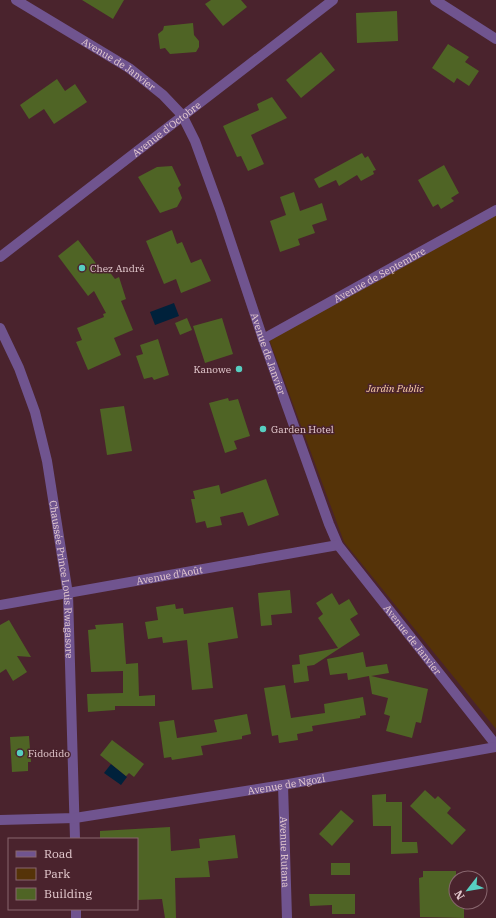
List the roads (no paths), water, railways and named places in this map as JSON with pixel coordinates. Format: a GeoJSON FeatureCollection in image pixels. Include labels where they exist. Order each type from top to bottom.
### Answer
{"type":"FeatureCollection","features":[{"type":"Feature","properties":{"kind":"street","name":"Avenue de Janvier"},"geometry":{"type":"LineString","coordinates":[[16,0],[130,68],[163,95],[182,115],[194,141],[220,210],[263,339],[329,524],[338,545],[496,746]]}},
{"type":"Feature","properties":{"kind":"street","name":"Avenue d'Octobre"},"geometry":{"type":"LineString","coordinates":[[0,257],[182,115],[333,0]]}},
{"type":"Feature","properties":{"kind":"street"},"geometry":{"type":"LineString","coordinates":[[435,0],[496,39]]}},
{"type":"Feature","properties":{"kind":"street","name":"Avenue de Septembre"},"geometry":{"type":"LineString","coordinates":[[263,339],[496,210]]}},
{"type":"Feature","properties":{"kind":"street","name":"Chaussée Prince Louis Rwagasore"},"geometry":{"type":"LineString","coordinates":[[0,328],[19,368],[35,412],[47,461],[68,594],[76,838]]}},
{"type":"Feature","properties":{"kind":"street","name":"Avenue d'Août"},"geometry":{"type":"LineString","coordinates":[[0,605],[338,545]]}},
{"type":"Feature","properties":{"kind":"street","name":"Avenue de Ngozi"},"geometry":{"type":"LineString","coordinates":[[0,820],[75,818],[283,785],[496,746]]}},
{"type":"Feature","properties":{"kind":"street","name":"Avenue Rutana"},"geometry":{"type":"LineString","coordinates":[[283,785],[287,918]]}},
{"type":"Feature","properties":{"kind":"water"},"geometry":{"type":"Polygon","coordinates":[[[174,303],[179,316],[155,325],[150,312],[174,303]]]}},
{"type":"Feature","properties":{"kind":"water"},"geometry":{"type":"Polygon","coordinates":[[[111,764],[127,777],[121,785],[104,773],[111,764]]]}},
{"type":"Feature","properties":{"kind":"place","name":"Chez André"},"geometry":{"type":"Point","coordinates":[82,268]}},
{"type":"Feature","properties":{"kind":"place","name":"Kanowe"},"geometry":{"type":"Point","coordinates":[239,369]}},
{"type":"Feature","properties":{"kind":"place","name":"Garden Hotel"},"geometry":{"type":"Point","coordinates":[263,429]}},
{"type":"Feature","properties":{"kind":"place","name":"Fidodido"},"geometry":{"type":"Point","coordinates":[20,753]}},
{"type":"Feature","properties":{"kind":"park label","name":"Jardin Public"},"geometry":{"type":"Point","coordinates":[395,388]}}]}
